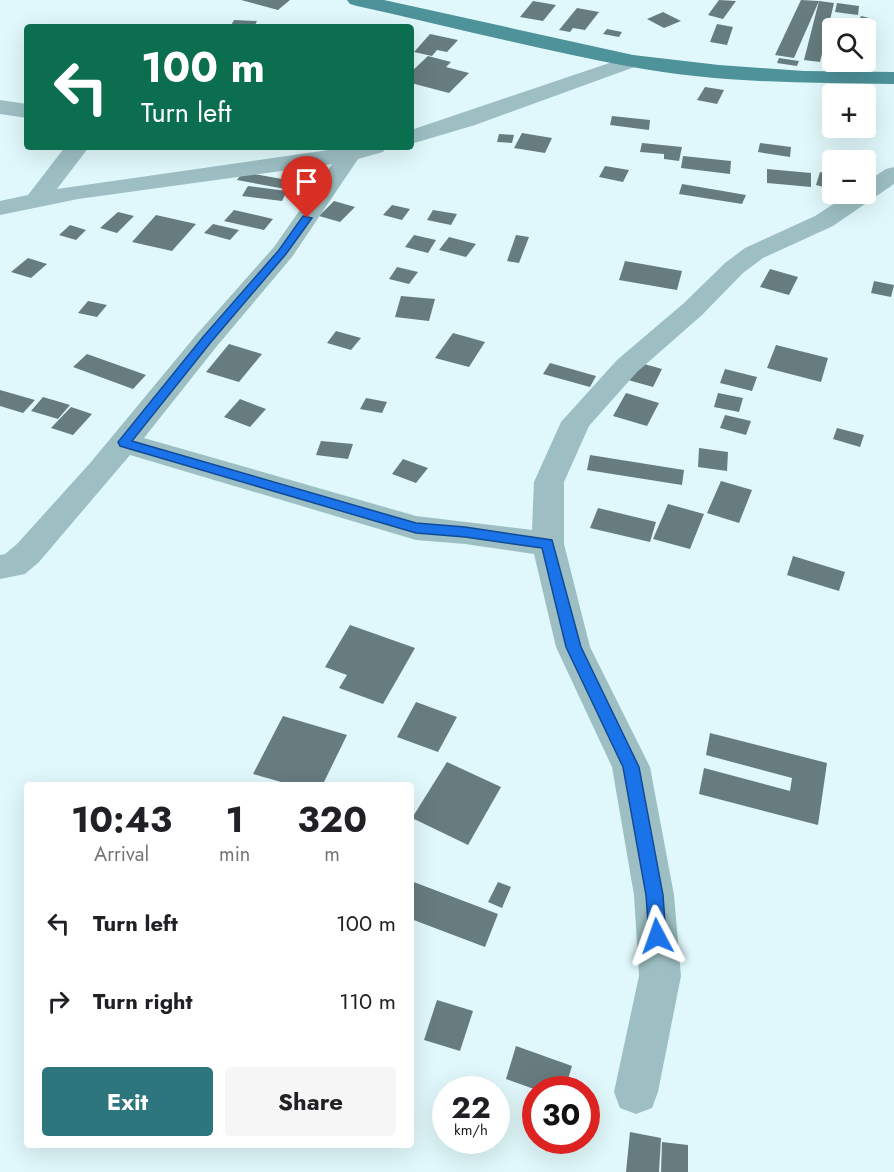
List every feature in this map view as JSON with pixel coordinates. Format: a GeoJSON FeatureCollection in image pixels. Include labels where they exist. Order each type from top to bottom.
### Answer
{"type":"FeatureCollection","features":[{"type":"Feature","properties":{"kind":"main road"},"geometry":{"type":"LineString","coordinates":[[357,0],[633,62],[804,77],[894,78]]}},
{"type":"Feature","properties":{"kind":"street"},"geometry":{"type":"LineString","coordinates":[[414,136],[633,62]]}},
{"type":"Feature","properties":{"kind":"street"},"geometry":{"type":"LineString","coordinates":[[0,106],[24,110]]}},
{"type":"Feature","properties":{"kind":"street"},"geometry":{"type":"LineString","coordinates":[[36,201],[75,150]]}},
{"type":"Feature","properties":{"kind":"street"},"geometry":{"type":"LineString","coordinates":[[0,208],[78,192],[362,150]]}},
{"type":"Feature","properties":{"kind":"street"},"geometry":{"type":"LineString","coordinates":[[0,567],[14,565],[28,553],[283,252],[362,150]]}},
{"type":"Feature","properties":{"kind":"street"},"geometry":{"type":"LineString","coordinates":[[876,186],[894,174]]}},
{"type":"Feature","properties":{"kind":"street"},"geometry":{"type":"LineString","coordinates":[[636,1092],[660,976],[653,886],[631,767],[573,647],[548,544],[549,482],[576,422],[627,366],[693,309],[734,268],[754,253],[824,221],[849,204]]}},
{"type":"Feature","properties":{"kind":"street"},"geometry":{"type":"LineString","coordinates":[[124,442],[416,528],[465,532],[548,544]]}},
{"type":"Feature","properties":{"kind":"building"},"geometry":{"type":"Polygon","coordinates":[[[241,0],[290,0],[278,10],[241,0]]]}},
{"type":"Feature","properties":{"kind":"building"},"geometry":{"type":"Polygon","coordinates":[[[719,0],[736,1],[723,19],[708,15],[719,0]]]}},
{"type":"Feature","properties":{"kind":"building"},"geometry":{"type":"Polygon","coordinates":[[[801,0],[819,1],[794,58],[775,55],[801,0]]]}},
{"type":"Feature","properties":{"kind":"building"},"geometry":{"type":"Polygon","coordinates":[[[533,1],[556,5],[543,21],[520,17],[533,1]]]}},
{"type":"Feature","properties":{"kind":"building"},"geometry":{"type":"Polygon","coordinates":[[[819,1],[834,3],[830,18],[822,18],[820,62],[804,60],[819,1]]]}},
{"type":"Feature","properties":{"kind":"building"},"geometry":{"type":"Polygon","coordinates":[[[837,3],[859,6],[858,15],[835,12],[837,3]]]}},
{"type":"Feature","properties":{"kind":"building"},"geometry":{"type":"Polygon","coordinates":[[[577,8],[599,12],[585,30],[573,28],[570,32],[559,30],[577,8]]]}},
{"type":"Feature","properties":{"kind":"building"},"geometry":{"type":"Polygon","coordinates":[[[663,12],[681,21],[664,28],[647,19],[663,12]]]}},
{"type":"Feature","properties":{"kind":"building"},"geometry":{"type":"Polygon","coordinates":[[[234,20],[257,21],[256,24],[232,24],[234,20]]]}},
{"type":"Feature","properties":{"kind":"building"},"geometry":{"type":"Polygon","coordinates":[[[717,24],[733,27],[727,45],[710,42],[717,24]]]}},
{"type":"Feature","properties":{"kind":"building"},"geometry":{"type":"Polygon","coordinates":[[[607,29],[622,32],[619,37],[603,34],[607,29]]]}},
{"type":"Feature","properties":{"kind":"building"},"geometry":{"type":"Polygon","coordinates":[[[430,34],[458,40],[447,52],[437,50],[432,56],[414,52],[430,34]]]}},
{"type":"Feature","properties":{"kind":"building"},"geometry":{"type":"Polygon","coordinates":[[[428,56],[451,62],[446,67],[469,73],[449,93],[414,84],[414,69],[428,56]]]}},
{"type":"Feature","properties":{"kind":"building"},"geometry":{"type":"Polygon","coordinates":[[[779,58],[799,61],[797,66],[777,63],[779,58]]]}},
{"type":"Feature","properties":{"kind":"building"},"geometry":{"type":"Polygon","coordinates":[[[705,87],[724,90],[717,104],[697,100],[705,87]]]}},
{"type":"Feature","properties":{"kind":"building"},"geometry":{"type":"Polygon","coordinates":[[[612,116],[650,120],[649,130],[610,125],[612,116]]]}},
{"type":"Feature","properties":{"kind":"building"},"geometry":{"type":"Polygon","coordinates":[[[522,133],[552,138],[545,153],[514,148],[522,133]]]}},
{"type":"Feature","properties":{"kind":"building"},"geometry":{"type":"Polygon","coordinates":[[[499,134],[514,135],[512,143],[497,142],[499,134]]]}},
{"type":"Feature","properties":{"kind":"building"},"geometry":{"type":"Polygon","coordinates":[[[642,143],[682,147],[679,161],[664,159],[664,154],[640,152],[642,143]]]}},
{"type":"Feature","properties":{"kind":"building"},"geometry":{"type":"Polygon","coordinates":[[[760,143],[791,147],[790,157],[758,152],[760,143]]]}},
{"type":"Feature","properties":{"kind":"building"},"geometry":{"type":"Polygon","coordinates":[[[683,156],[731,161],[730,174],[681,168],[683,156]]]}},
{"type":"Feature","properties":{"kind":"building"},"geometry":{"type":"Polygon","coordinates":[[[605,166],[629,170],[623,182],[599,177],[605,166]]]}},
{"type":"Feature","properties":{"kind":"building"},"geometry":{"type":"Polygon","coordinates":[[[767,169],[811,173],[811,187],[767,183],[767,169]]]}},
{"type":"Feature","properties":{"kind":"building"},"geometry":{"type":"Polygon","coordinates":[[[307,170],[321,173],[307,193],[237,180],[243,172],[299,182],[307,170]]]}},
{"type":"Feature","properties":{"kind":"building"},"geometry":{"type":"Polygon","coordinates":[[[820,172],[822,172],[822,186],[816,185],[820,172]]]}},
{"type":"Feature","properties":{"kind":"building"},"geometry":{"type":"Polygon","coordinates":[[[682,184],[746,195],[742,204],[679,194],[682,184]]]}},
{"type":"Feature","properties":{"kind":"building"},"geometry":{"type":"Polygon","coordinates":[[[248,186],[287,191],[282,201],[242,196],[248,186]]]}},
{"type":"Feature","properties":{"kind":"building"},"geometry":{"type":"Polygon","coordinates":[[[334,201],[355,207],[340,222],[319,216],[334,201]]]}},
{"type":"Feature","properties":{"kind":"building"},"geometry":{"type":"Polygon","coordinates":[[[392,205],[410,209],[402,220],[383,215],[392,205]]]}},
{"type":"Feature","properties":{"kind":"building"},"geometry":{"type":"Polygon","coordinates":[[[234,210],[273,219],[264,230],[224,221],[234,210]]]}},
{"type":"Feature","properties":{"kind":"building"},"geometry":{"type":"Polygon","coordinates":[[[433,210],[457,214],[451,225],[427,220],[433,210]]]}},
{"type":"Feature","properties":{"kind":"building"},"geometry":{"type":"Polygon","coordinates":[[[118,212],[134,216],[117,233],[100,228],[118,212]]]}},
{"type":"Feature","properties":{"kind":"building"},"geometry":{"type":"Polygon","coordinates":[[[156,215],[196,224],[172,251],[132,242],[156,215]]]}},
{"type":"Feature","properties":{"kind":"building"},"geometry":{"type":"Polygon","coordinates":[[[213,224],[239,230],[230,240],[204,233],[213,224]]]}},
{"type":"Feature","properties":{"kind":"building"},"geometry":{"type":"Polygon","coordinates":[[[70,225],[86,230],[76,240],[59,235],[70,225]]]}},
{"type":"Feature","properties":{"kind":"building"},"geometry":{"type":"Polygon","coordinates":[[[414,235],[436,240],[428,253],[405,247],[414,235]]]}},
{"type":"Feature","properties":{"kind":"building"},"geometry":{"type":"Polygon","coordinates":[[[516,235],[529,237],[519,263],[507,261],[516,235]]]}},
{"type":"Feature","properties":{"kind":"building"},"geometry":{"type":"Polygon","coordinates":[[[449,237],[476,244],[466,257],[439,250],[449,237]]]}},
{"type":"Feature","properties":{"kind":"building"},"geometry":{"type":"Polygon","coordinates":[[[28,258],[47,264],[31,278],[11,272],[28,258]]]}},
{"type":"Feature","properties":{"kind":"building"},"geometry":{"type":"Polygon","coordinates":[[[625,261],[682,271],[677,290],[619,280],[625,261]]]}},
{"type":"Feature","properties":{"kind":"building"},"geometry":{"type":"Polygon","coordinates":[[[397,267],[418,272],[409,284],[389,279],[397,267]]]}},
{"type":"Feature","properties":{"kind":"building"},"geometry":{"type":"Polygon","coordinates":[[[770,269],[798,277],[789,295],[760,287],[770,269]]]}},
{"type":"Feature","properties":{"kind":"building"},"geometry":{"type":"Polygon","coordinates":[[[874,281],[894,285],[891,297],[871,293],[874,281]]]}},
{"type":"Feature","properties":{"kind":"building"},"geometry":{"type":"Polygon","coordinates":[[[401,296],[435,299],[429,321],[395,317],[401,296]]]}},
{"type":"Feature","properties":{"kind":"building"},"geometry":{"type":"Polygon","coordinates":[[[88,301],[107,305],[97,317],[78,313],[88,301]]]}},
{"type":"Feature","properties":{"kind":"building"},"geometry":{"type":"Polygon","coordinates":[[[336,331],[361,338],[351,350],[327,343],[336,331]]]}},
{"type":"Feature","properties":{"kind":"building"},"geometry":{"type":"Polygon","coordinates":[[[453,333],[485,342],[469,367],[435,358],[453,333]]]}},
{"type":"Feature","properties":{"kind":"building"},"geometry":{"type":"Polygon","coordinates":[[[229,344],[262,354],[239,382],[206,372],[229,344]]]}},
{"type":"Feature","properties":{"kind":"building"},"geometry":{"type":"Polygon","coordinates":[[[776,345],[828,358],[821,382],[767,368],[776,345]]]}},
{"type":"Feature","properties":{"kind":"building"},"geometry":{"type":"Polygon","coordinates":[[[87,354],[146,375],[133,389],[73,367],[87,354]]]}},
{"type":"Feature","properties":{"kind":"building"},"geometry":{"type":"Polygon","coordinates":[[[637,362],[662,369],[653,387],[628,380],[637,362]]]}},
{"type":"Feature","properties":{"kind":"building"},"geometry":{"type":"Polygon","coordinates":[[[550,363],[596,376],[590,387],[543,374],[550,363]]]}},
{"type":"Feature","properties":{"kind":"building"},"geometry":{"type":"Polygon","coordinates":[[[725,369],[757,377],[752,391],[720,383],[725,369]]]}},
{"type":"Feature","properties":{"kind":"building"},"geometry":{"type":"Polygon","coordinates":[[[0,390],[35,400],[23,413],[0,406],[0,390]]]}},
{"type":"Feature","properties":{"kind":"building"},"geometry":{"type":"Polygon","coordinates":[[[626,393],[659,403],[647,426],[613,416],[626,393]]]}},
{"type":"Feature","properties":{"kind":"building"},"geometry":{"type":"Polygon","coordinates":[[[718,393],[743,398],[739,412],[714,407],[718,393]]]}},
{"type":"Feature","properties":{"kind":"building"},"geometry":{"type":"Polygon","coordinates":[[[43,397],[70,405],[58,419],[31,411],[43,397]]]}},
{"type":"Feature","properties":{"kind":"building"},"geometry":{"type":"Polygon","coordinates":[[[366,398],[387,402],[382,413],[360,409],[366,398]]]}},
{"type":"Feature","properties":{"kind":"building"},"geometry":{"type":"Polygon","coordinates":[[[240,399],[266,409],[250,427],[224,417],[240,399]]]}},
{"type":"Feature","properties":{"kind":"building"},"geometry":{"type":"Polygon","coordinates":[[[71,407],[92,414],[73,435],[51,428],[71,407]]]}},
{"type":"Feature","properties":{"kind":"building"},"geometry":{"type":"Polygon","coordinates":[[[725,415],[751,421],[746,435],[720,428],[725,415]]]}},
{"type":"Feature","properties":{"kind":"building"},"geometry":{"type":"Polygon","coordinates":[[[837,428],[864,435],[860,447],[833,439],[837,428]]]}},
{"type":"Feature","properties":{"kind":"building"},"geometry":{"type":"Polygon","coordinates":[[[321,441],[353,444],[348,459],[316,455],[321,441]]]}},
{"type":"Feature","properties":{"kind":"building"},"geometry":{"type":"Polygon","coordinates":[[[699,448],[728,452],[727,471],[698,467],[699,448]]]}},
{"type":"Feature","properties":{"kind":"building"},"geometry":{"type":"Polygon","coordinates":[[[590,455],[684,470],[682,485],[587,470],[590,455]]]}},
{"type":"Feature","properties":{"kind":"building"},"geometry":{"type":"Polygon","coordinates":[[[403,459],[428,468],[416,483],[392,474],[403,459]]]}},
{"type":"Feature","properties":{"kind":"building"},"geometry":{"type":"Polygon","coordinates":[[[721,481],[752,490],[739,523],[707,513],[721,481]]]}},
{"type":"Feature","properties":{"kind":"building"},"geometry":{"type":"Polygon","coordinates":[[[668,504],[704,514],[690,549],[653,539],[668,504]]]}},
{"type":"Feature","properties":{"kind":"building"},"geometry":{"type":"Polygon","coordinates":[[[598,508],[656,522],[650,542],[590,528],[598,508]]]}},
{"type":"Feature","properties":{"kind":"building"},"geometry":{"type":"Polygon","coordinates":[[[793,556],[845,572],[839,591],[787,575],[793,556]]]}},
{"type":"Feature","properties":{"kind":"building"},"geometry":{"type":"Polygon","coordinates":[[[350,625],[415,648],[383,704],[339,688],[347,675],[325,667],[350,625]]]}},
{"type":"Feature","properties":{"kind":"building"},"geometry":{"type":"Polygon","coordinates":[[[416,702],[457,717],[438,752],[397,737],[416,702]]]}},
{"type":"Feature","properties":{"kind":"building"},"geometry":{"type":"Polygon","coordinates":[[[283,716],[347,735],[324,782],[281,782],[253,774],[283,716]]]}},
{"type":"Feature","properties":{"kind":"building"},"geometry":{"type":"Polygon","coordinates":[[[710,733],[827,763],[818,825],[699,794],[704,768],[790,791],[792,778],[706,755],[710,733]]]}},
{"type":"Feature","properties":{"kind":"building"},"geometry":{"type":"Polygon","coordinates":[[[447,762],[501,787],[468,845],[414,819],[414,815],[447,762]]]}},
{"type":"Feature","properties":{"kind":"building"},"geometry":{"type":"Polygon","coordinates":[[[414,882],[498,914],[485,947],[414,920],[414,882]]]}},
{"type":"Feature","properties":{"kind":"building"},"geometry":{"type":"Polygon","coordinates":[[[498,882],[511,887],[502,908],[488,902],[498,882]]]}},
{"type":"Feature","properties":{"kind":"building"},"geometry":{"type":"Polygon","coordinates":[[[437,1000],[473,1011],[460,1051],[424,1040],[437,1000]]]}},
{"type":"Feature","properties":{"kind":"building"},"geometry":{"type":"Polygon","coordinates":[[[516,1046],[572,1066],[569,1076],[522,1076],[522,1085],[510,1080],[510,1076],[507,1076],[516,1046]]]}},
{"type":"Feature","properties":{"kind":"building"},"geometry":{"type":"Polygon","coordinates":[[[630,1132],[661,1138],[659,1172],[626,1172],[630,1132]]]}},
{"type":"Feature","properties":{"kind":"building"},"geometry":{"type":"Polygon","coordinates":[[[662,1142],[688,1145],[688,1172],[661,1172],[662,1142]]]}},
{"type":"Feature","properties":{"kind":"route"},"geometry":{"type":"LineString","coordinates":[[307,218],[283,252],[207,340],[124,442],[416,528],[465,532],[548,544],[573,647],[631,767],[647,848],[657,936]]}}]}
